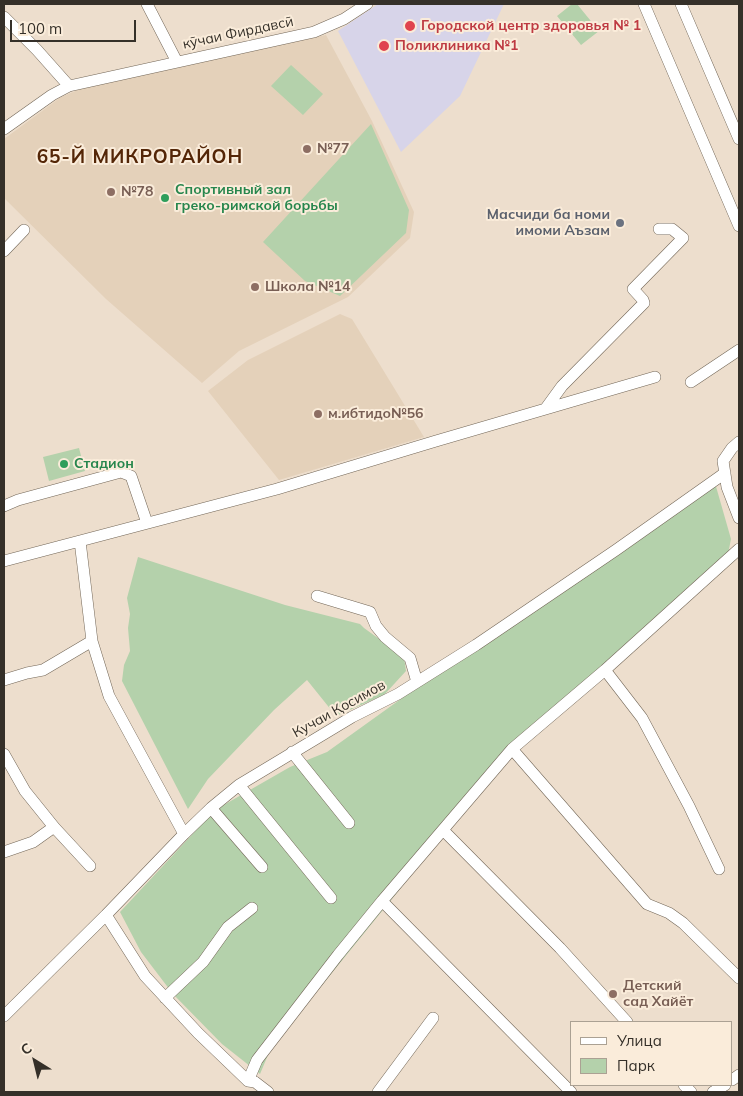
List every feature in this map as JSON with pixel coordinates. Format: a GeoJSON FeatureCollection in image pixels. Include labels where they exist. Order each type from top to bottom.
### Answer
{"type":"FeatureCollection","features":[{"type":"Feature","properties":{"kind":"street"},"geometry":{"type":"LineString","coordinates":[[147,4],[177,62]]}},
{"type":"Feature","properties":{"kind":"street","name":"кӯчаи Фирдавсӣ"},"geometry":{"type":"LineString","coordinates":[[4,129],[52,95],[69,86],[314,32],[344,19],[367,4]]}},
{"type":"Feature","properties":{"kind":"street"},"geometry":{"type":"LineString","coordinates":[[644,4],[739,226]]}},
{"type":"Feature","properties":{"kind":"street"},"geometry":{"type":"LineString","coordinates":[[682,4],[739,139]]}},
{"type":"Feature","properties":{"kind":"street"},"geometry":{"type":"LineString","coordinates":[[4,17],[69,86]]}},
{"type":"Feature","properties":{"kind":"street"},"geometry":{"type":"LineString","coordinates":[[546,408],[562,386],[644,303],[632,289],[683,238],[672,229],[660,229]]}},
{"type":"Feature","properties":{"kind":"street"},"geometry":{"type":"LineString","coordinates":[[4,251],[24,230]]}},
{"type":"Feature","properties":{"kind":"street"},"geometry":{"type":"LineString","coordinates":[[691,382],[739,350]]}},
{"type":"Feature","properties":{"kind":"street"},"geometry":{"type":"LineString","coordinates":[[4,561],[277,489],[656,377]]}},
{"type":"Feature","properties":{"kind":"street"},"geometry":{"type":"LineString","coordinates":[[739,442],[723,461],[727,487],[739,518]]}},
{"type":"Feature","properties":{"kind":"street"},"geometry":{"type":"LineString","coordinates":[[4,506],[18,500],[121,472],[131,476],[147,523]]}},
{"type":"Feature","properties":{"kind":"street","name":"Кучаи Қосимов"},"geometry":{"type":"LineString","coordinates":[[4,1016],[106,915],[184,834],[239,785],[292,752],[417,682],[476,645],[608,556],[725,473]]}},
{"type":"Feature","properties":{"kind":"street"},"geometry":{"type":"LineString","coordinates":[[80,541],[92,641],[109,696],[184,834]]}},
{"type":"Feature","properties":{"kind":"street"},"geometry":{"type":"LineString","coordinates":[[251,1085],[258,1060],[382,901],[512,749],[605,670],[739,549]]}},
{"type":"Feature","properties":{"kind":"street"},"geometry":{"type":"LineString","coordinates":[[317,596],[370,612],[376,626],[385,637],[410,658],[417,682]]}},
{"type":"Feature","properties":{"kind":"street"},"geometry":{"type":"LineString","coordinates":[[4,680],[43,670],[92,641]]}},
{"type":"Feature","properties":{"kind":"street"},"geometry":{"type":"LineString","coordinates":[[605,670],[642,718],[720,869]]}},
{"type":"Feature","properties":{"kind":"street"},"geometry":{"type":"LineString","coordinates":[[512,749],[647,904],[669,913],[683,923],[739,978]]}},
{"type":"Feature","properties":{"kind":"street"},"geometry":{"type":"LineString","coordinates":[[292,752],[349,823]]}},
{"type":"Feature","properties":{"kind":"street"},"geometry":{"type":"LineString","coordinates":[[4,754],[26,791],[54,827],[90,866]]}},
{"type":"Feature","properties":{"kind":"street"},"geometry":{"type":"LineString","coordinates":[[239,785],[331,898]]}},
{"type":"Feature","properties":{"kind":"street"},"geometry":{"type":"LineString","coordinates":[[211,808],[262,867]]}},
{"type":"Feature","properties":{"kind":"street"},"geometry":{"type":"LineString","coordinates":[[4,852],[33,842],[54,827]]}},
{"type":"Feature","properties":{"kind":"street"},"geometry":{"type":"LineString","coordinates":[[444,830],[560,948],[626,1021]]}},
{"type":"Feature","properties":{"kind":"street"},"geometry":{"type":"LineString","coordinates":[[382,901],[571,1092]]}},
{"type":"Feature","properties":{"kind":"street"},"geometry":{"type":"LineString","coordinates":[[165,998],[203,962],[228,927],[252,908]]}},
{"type":"Feature","properties":{"kind":"street"},"geometry":{"type":"LineString","coordinates":[[106,915],[146,976],[165,998],[251,1085],[268,1092]]}},
{"type":"Feature","properties":{"kind":"street"},"geometry":{"type":"LineString","coordinates":[[378,1092],[433,1018]]}},
{"type":"Feature","properties":{"kind":"shaded area"},"geometry":{"type":"Polygon","coordinates":[[[378,4],[504,4],[460,96],[401,152],[338,31],[378,4]]]}},
{"type":"Feature","properties":{"kind":"shaded area"},"geometry":{"type":"Polygon","coordinates":[[[326,35],[372,121],[414,212],[410,238],[348,297],[239,351],[202,383],[106,299],[4,198],[4,139],[61,97],[90,85],[326,35]]]}},
{"type":"Feature","properties":{"kind":"shaded area","name":"м.ибтидо№56"},"geometry":{"type":"Polygon","coordinates":[[[340,314],[352,319],[424,437],[279,480],[208,391],[248,360],[340,314]]]}},
{"type":"Feature","properties":{"kind":"green space"},"geometry":{"type":"Polygon","coordinates":[[[572,4],[577,4],[599,31],[581,45],[557,16],[572,4]]]}},
{"type":"Feature","properties":{"kind":"green space"},"geometry":{"type":"Polygon","coordinates":[[[291,65],[323,94],[303,115],[271,86],[291,65]]]}},
{"type":"Feature","properties":{"kind":"green space"},"geometry":{"type":"Polygon","coordinates":[[[371,124],[409,210],[406,233],[340,296],[305,281],[263,242],[371,124]]]}},
{"type":"Feature","properties":{"kind":"green space","name":"Стадион"},"geometry":{"type":"Polygon","coordinates":[[[79,448],[85,471],[49,481],[43,457],[79,448]]]}},
{"type":"Feature","properties":{"kind":"green space"},"geometry":{"type":"Polygon","coordinates":[[[715,483],[731,539],[727,559],[516,746],[271,1048],[260,1074],[222,1044],[173,994],[141,952],[120,912],[215,810],[290,767],[327,752],[476,645],[715,483]]]}},
{"type":"Feature","properties":{"kind":"green space"},"geometry":{"type":"Polygon","coordinates":[[[138,557],[285,605],[360,624],[404,657],[406,671],[384,695],[336,716],[307,680],[274,710],[208,779],[188,809],[122,681],[124,665],[130,651],[128,628],[130,614],[127,598],[138,557]]]}},
{"type":"Feature","properties":{"kind":"place","name":"Городской центр здоровья № 1"},"geometry":{"type":"Point","coordinates":[410,26]}},
{"type":"Feature","properties":{"kind":"place","name":"Поликлиника №1"},"geometry":{"type":"Point","coordinates":[384,46]}},
{"type":"Feature","properties":{"kind":"place","name":"№77"},"geometry":{"type":"Point","coordinates":[307,149]}},
{"type":"Feature","properties":{"kind":"place","name":"№78"},"geometry":{"type":"Point","coordinates":[111,192]}},
{"type":"Feature","properties":{"kind":"place","name":"Спортивный зал греко-римской борьбы"},"geometry":{"type":"Point","coordinates":[165,198]}},
{"type":"Feature","properties":{"kind":"place","name":"Масчиди ба номи имоми Аъзам"},"geometry":{"type":"Point","coordinates":[620,223]}},
{"type":"Feature","properties":{"kind":"place","name":"Школа №14"},"geometry":{"type":"Point","coordinates":[255,287]}},
{"type":"Feature","properties":{"kind":"place","name":"м.ибтидо№56"},"geometry":{"type":"Point","coordinates":[318,414]}},
{"type":"Feature","properties":{"kind":"place","name":"Стадион"},"geometry":{"type":"Point","coordinates":[64,464]}},
{"type":"Feature","properties":{"kind":"place","name":"Детский сад Хайёт"},"geometry":{"type":"Point","coordinates":[613,994]}},
{"type":"Feature","properties":{"kind":"district","name":"65-Й МИКРОРАЙОН"},"geometry":{"type":"Point","coordinates":[140,157]}}]}
